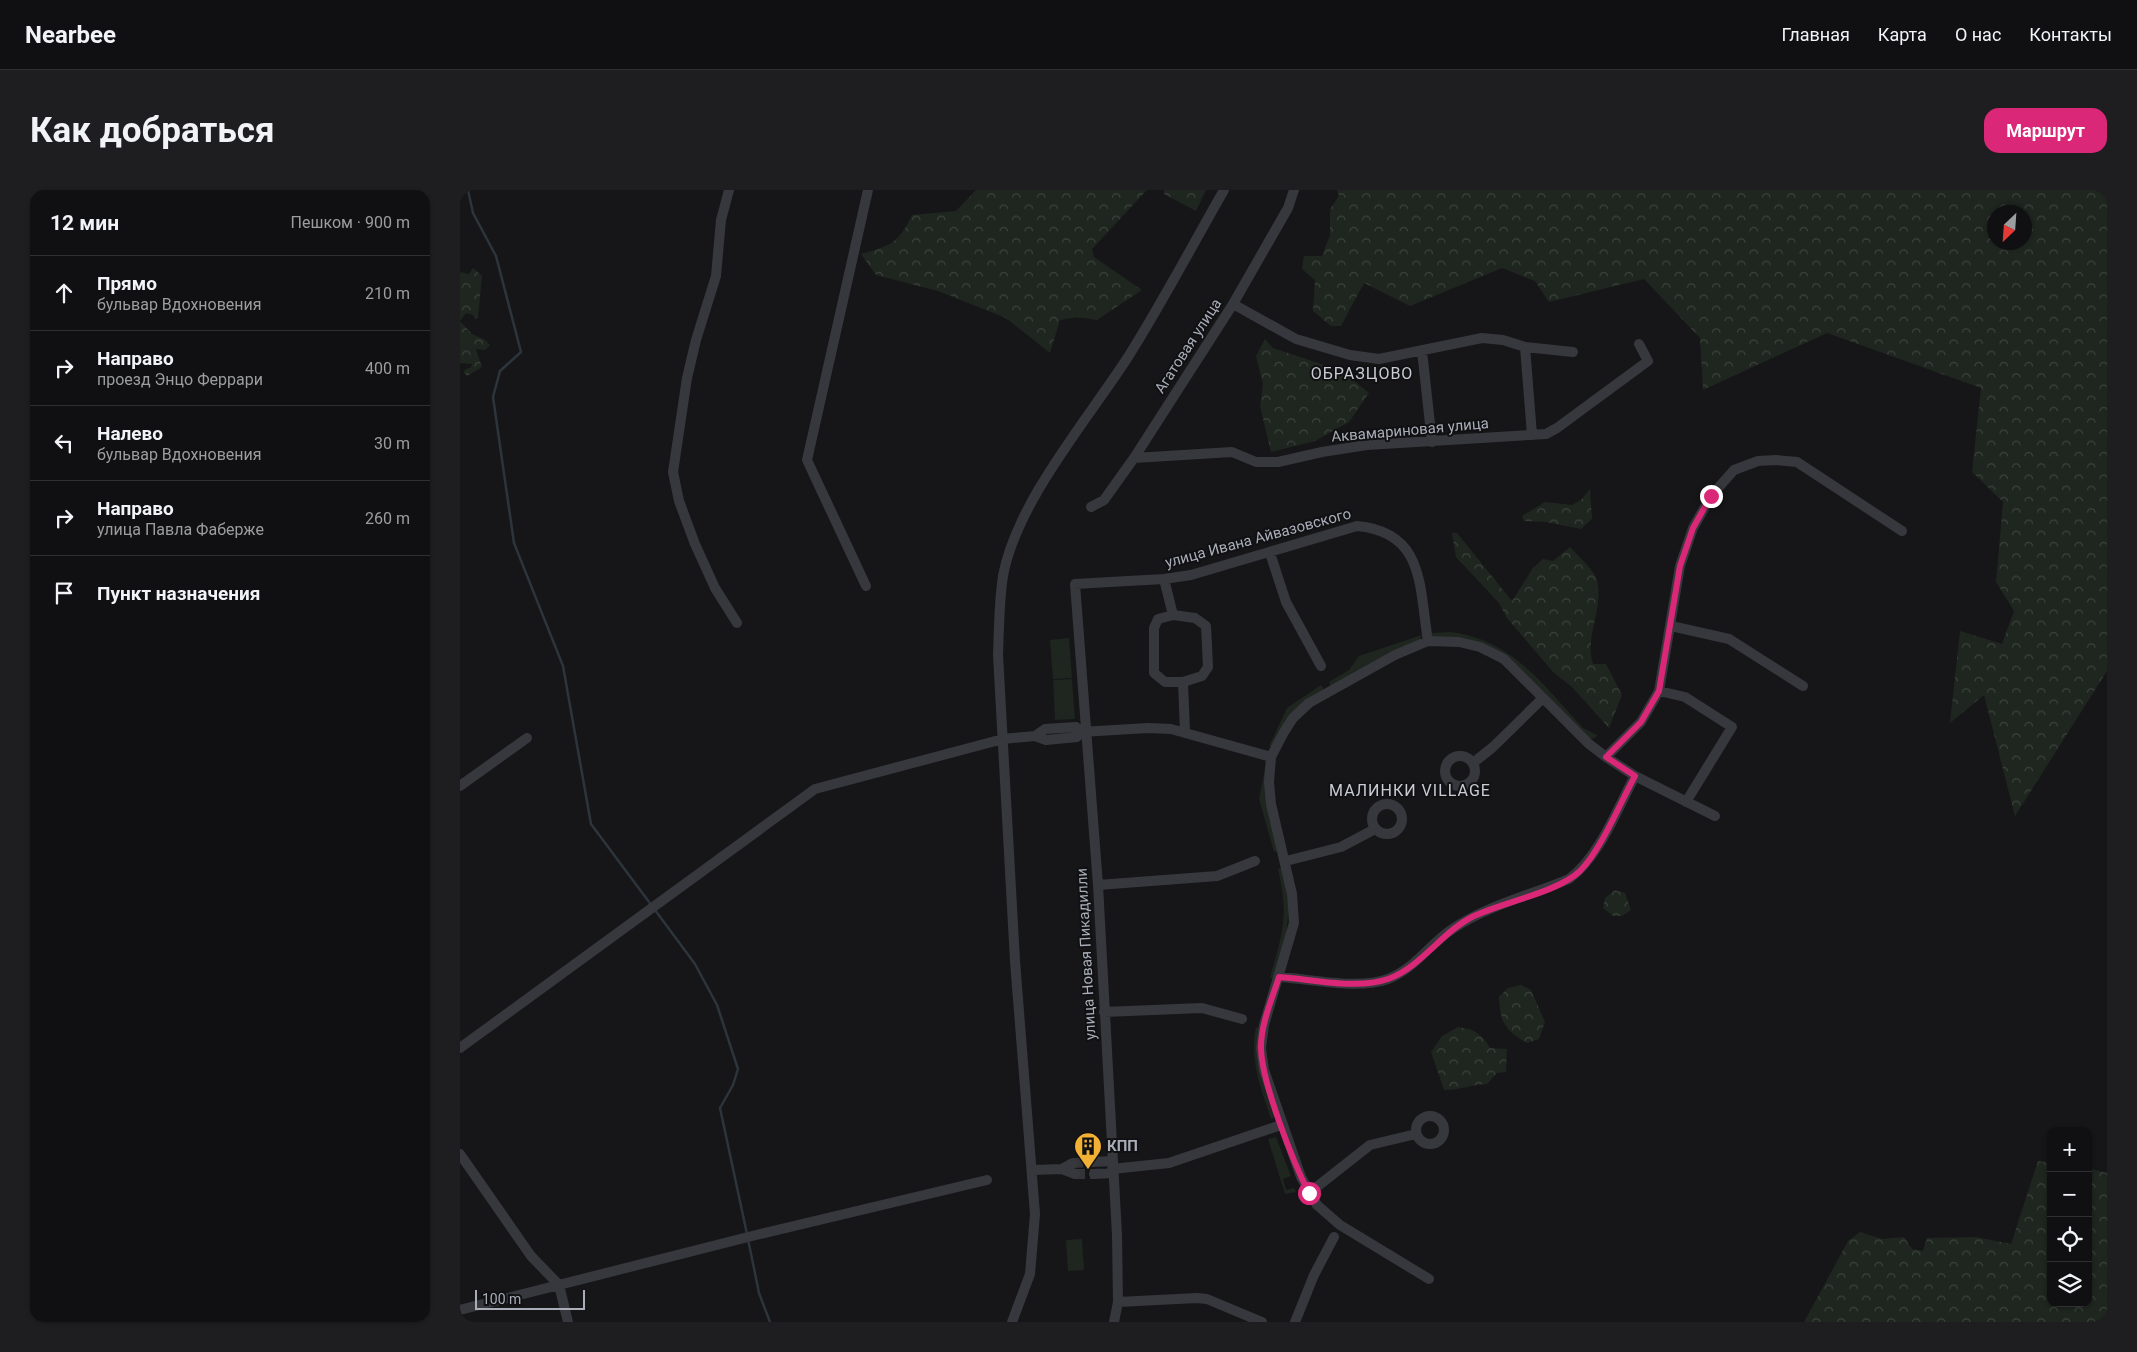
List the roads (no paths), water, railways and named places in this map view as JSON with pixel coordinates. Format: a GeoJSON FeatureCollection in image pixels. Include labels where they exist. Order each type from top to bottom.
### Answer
{"type":"FeatureCollection","features":[{"type":"Feature","properties":{"kind":"street"},"geometry":{"type":"LineString","coordinates":[[728,190],[721,220],[716,276],[696,340],[687,378],[673,472],[679,500],[695,544],[715,588],[737,623]]}},
{"type":"Feature","properties":{"kind":"street"},"geometry":{"type":"LineString","coordinates":[[866,586],[808,460],[868,190]]}},
{"type":"Feature","properties":{"kind":"street"},"geometry":{"type":"LineString","coordinates":[[1012,1322],[1030,1274],[1035,1214],[1016,961],[1003,739],[999,615],[1003,575],[1009,552],[1030,506],[1128,356],[1224,190]]}},
{"type":"Feature","properties":{"kind":"street","name":"Агатовая улица"},"geometry":{"type":"LineString","coordinates":[[1090,508],[1104,500],[1134,458],[1233,304],[1288,208],[1294,190]]}},
{"type":"Feature","properties":{"kind":"street"},"geometry":{"type":"LineString","coordinates":[[1233,304],[1296,339],[1350,355],[1378,359],[1482,338],[1503,340],[1525,347],[1573,352]]}},
{"type":"Feature","properties":{"kind":"street","name":"Аквамариновая улица"},"geometry":{"type":"LineString","coordinates":[[1134,458],[1232,452],[1256,462],[1278,462],[1322,452],[1367,445],[1546,434],[1557,428],[1648,361],[1639,344]]}},
{"type":"Feature","properties":{"kind":"street"},"geometry":{"type":"LineString","coordinates":[[1525,347],[1532,435]]}},
{"type":"Feature","properties":{"kind":"street"},"geometry":{"type":"LineString","coordinates":[[1422,351],[1432,442]]}},
{"type":"Feature","properties":{"kind":"street"},"geometry":{"type":"LineString","coordinates":[[1606,757],[1641,722],[1659,691],[1680,566],[1693,528],[1711,496],[1734,470],[1758,461],[1797,462],[1902,531]]}},
{"type":"Feature","properties":{"kind":"street","name":"улица Ивана Айвазовского"},"geometry":{"type":"LineString","coordinates":[[1075,584],[1164,579],[1191,575],[1358,526],[1376,527],[1391,534],[1410,552],[1417,573],[1428,641]]}},
{"type":"Feature","properties":{"kind":"street"},"geometry":{"type":"LineString","coordinates":[[1270,553],[1286,602],[1321,666]]}},
{"type":"Feature","properties":{"kind":"street"},"geometry":{"type":"LineString","coordinates":[[1164,579],[1173,615]]}},
{"type":"Feature","properties":{"kind":"street","name":"улица Новая Пикадилли"},"geometry":{"type":"LineString","coordinates":[[1075,584],[1083,732],[1098,885],[1117,1235],[1118,1302],[1114,1322]]}},
{"type":"Feature","properties":{"kind":"street"},"geometry":{"type":"LineString","coordinates":[[1173,615],[1195,618],[1206,626],[1208,667],[1202,676],[1182,682],[1165,682],[1154,673],[1154,628],[1158,619],[1173,615]]}},
{"type":"Feature","properties":{"kind":"street"},"geometry":{"type":"LineString","coordinates":[[1671,626],[1729,639],[1803,686]]}},
{"type":"Feature","properties":{"kind":"street"},"geometry":{"type":"LineString","coordinates":[[1429,1279],[1340,1225],[1317,1205],[1309,1193],[1282,1125],[1264,1070],[1261,1048],[1264,1025],[1294,922],[1292,894],[1286,861],[1272,804],[1269,782],[1271,757],[1293,718],[1309,703],[1395,655],[1428,641],[1459,642],[1480,647],[1504,659],[1589,744],[1606,757],[1635,776],[1715,816]]}},
{"type":"Feature","properties":{"kind":"street"},"geometry":{"type":"LineString","coordinates":[[1182,682],[1185,733]]}},
{"type":"Feature","properties":{"kind":"street"},"geometry":{"type":"LineString","coordinates":[[1659,691],[1685,697],[1732,727],[1686,802]]}},
{"type":"Feature","properties":{"kind":"street"},"geometry":{"type":"LineString","coordinates":[[1473,763],[1493,747],[1543,698]]}},
{"type":"Feature","properties":{"kind":"street"},"geometry":{"type":"LineString","coordinates":[[460,1048],[815,789],[1003,739],[1034,736],[1046,740],[1070,738],[1077,737],[1083,732],[1148,728],[1171,729],[1271,757]]}},
{"type":"Feature","properties":{"kind":"street"},"geometry":{"type":"LineString","coordinates":[[460,786],[527,738]]}},
{"type":"Feature","properties":{"kind":"street"},"geometry":{"type":"LineString","coordinates":[[1279,977],[1365,984],[1388,979],[1409,968],[1452,929],[1473,916],[1569,879],[1580,871],[1592,856],[1635,776]]}},
{"type":"Feature","properties":{"kind":"street"},"geometry":{"type":"LineString","coordinates":[[1286,861],[1341,847],[1375,829]]}},
{"type":"Feature","properties":{"kind":"street"},"geometry":{"type":"LineString","coordinates":[[1098,885],[1218,876],[1255,861]]}},
{"type":"Feature","properties":{"kind":"street"},"geometry":{"type":"LineString","coordinates":[[1104,1012],[1202,1008],[1242,1019]]}},
{"type":"Feature","properties":{"kind":"street"},"geometry":{"type":"LineString","coordinates":[[1094,1174],[1112,1168],[1169,1163],[1282,1125]]}},
{"type":"Feature","properties":{"kind":"street"},"geometry":{"type":"LineString","coordinates":[[1309,1193],[1370,1145],[1416,1134]]}},
{"type":"Feature","properties":{"kind":"street"},"geometry":{"type":"LineString","coordinates":[[460,1154],[531,1256],[558,1285],[568,1322]]}},
{"type":"Feature","properties":{"kind":"street"},"geometry":{"type":"LineString","coordinates":[[1062,1169],[1073,1162]]}},
{"type":"Feature","properties":{"kind":"street"},"geometry":{"type":"LineString","coordinates":[[1092,1162],[1112,1168]]}},
{"type":"Feature","properties":{"kind":"street"},"geometry":{"type":"LineString","coordinates":[[1032,1170],[1062,1169],[1075,1174]]}},
{"type":"Feature","properties":{"kind":"street"},"geometry":{"type":"LineString","coordinates":[[460,1310],[760,1234],[987,1180]]}},
{"type":"Feature","properties":{"kind":"street"},"geometry":{"type":"LineString","coordinates":[[1295,1322],[1314,1275],[1334,1237]]}},
{"type":"Feature","properties":{"kind":"street"},"geometry":{"type":"LineString","coordinates":[[1118,1302],[1207,1299],[1262,1322]]}},
{"type":"Feature","properties":{"kind":"waterway"},"geometry":{"type":"LineString","coordinates":[[468,190],[473,213],[496,256],[521,352],[500,371],[493,397],[514,543],[563,666],[591,824],[652,906]]}},
{"type":"Feature","properties":{"kind":"waterway"},"geometry":{"type":"LineString","coordinates":[[655,910],[695,964],[717,1005],[738,1069],[733,1085],[720,1108],[747,1234]]}},
{"type":"Feature","properties":{"kind":"waterway"},"geometry":{"type":"LineString","coordinates":[[748,1239],[759,1293],[770,1322]]}},
{"type":"Feature","properties":{"kind":"tunnel"},"geometry":{"type":"LineString","coordinates":[[1073,1163],[1093,1162]]}},
{"type":"Feature","properties":{"kind":"tunnel"},"geometry":{"type":"LineString","coordinates":[[1075,1174],[1094,1174]]}},
{"type":"Feature","properties":{"kind":"place","name":"КПП"},"geometry":{"type":"Point","coordinates":[1088,1170]}},
{"type":"Feature","properties":{"kind":"district","name":"ОБРАЗЦОВО"},"geometry":{"type":"Point","coordinates":[1362,373]}},
{"type":"Feature","properties":{"kind":"district","name":"МАЛИНКИ VILLAGE"},"geometry":{"type":"Point","coordinates":[1410,790]}}]}
